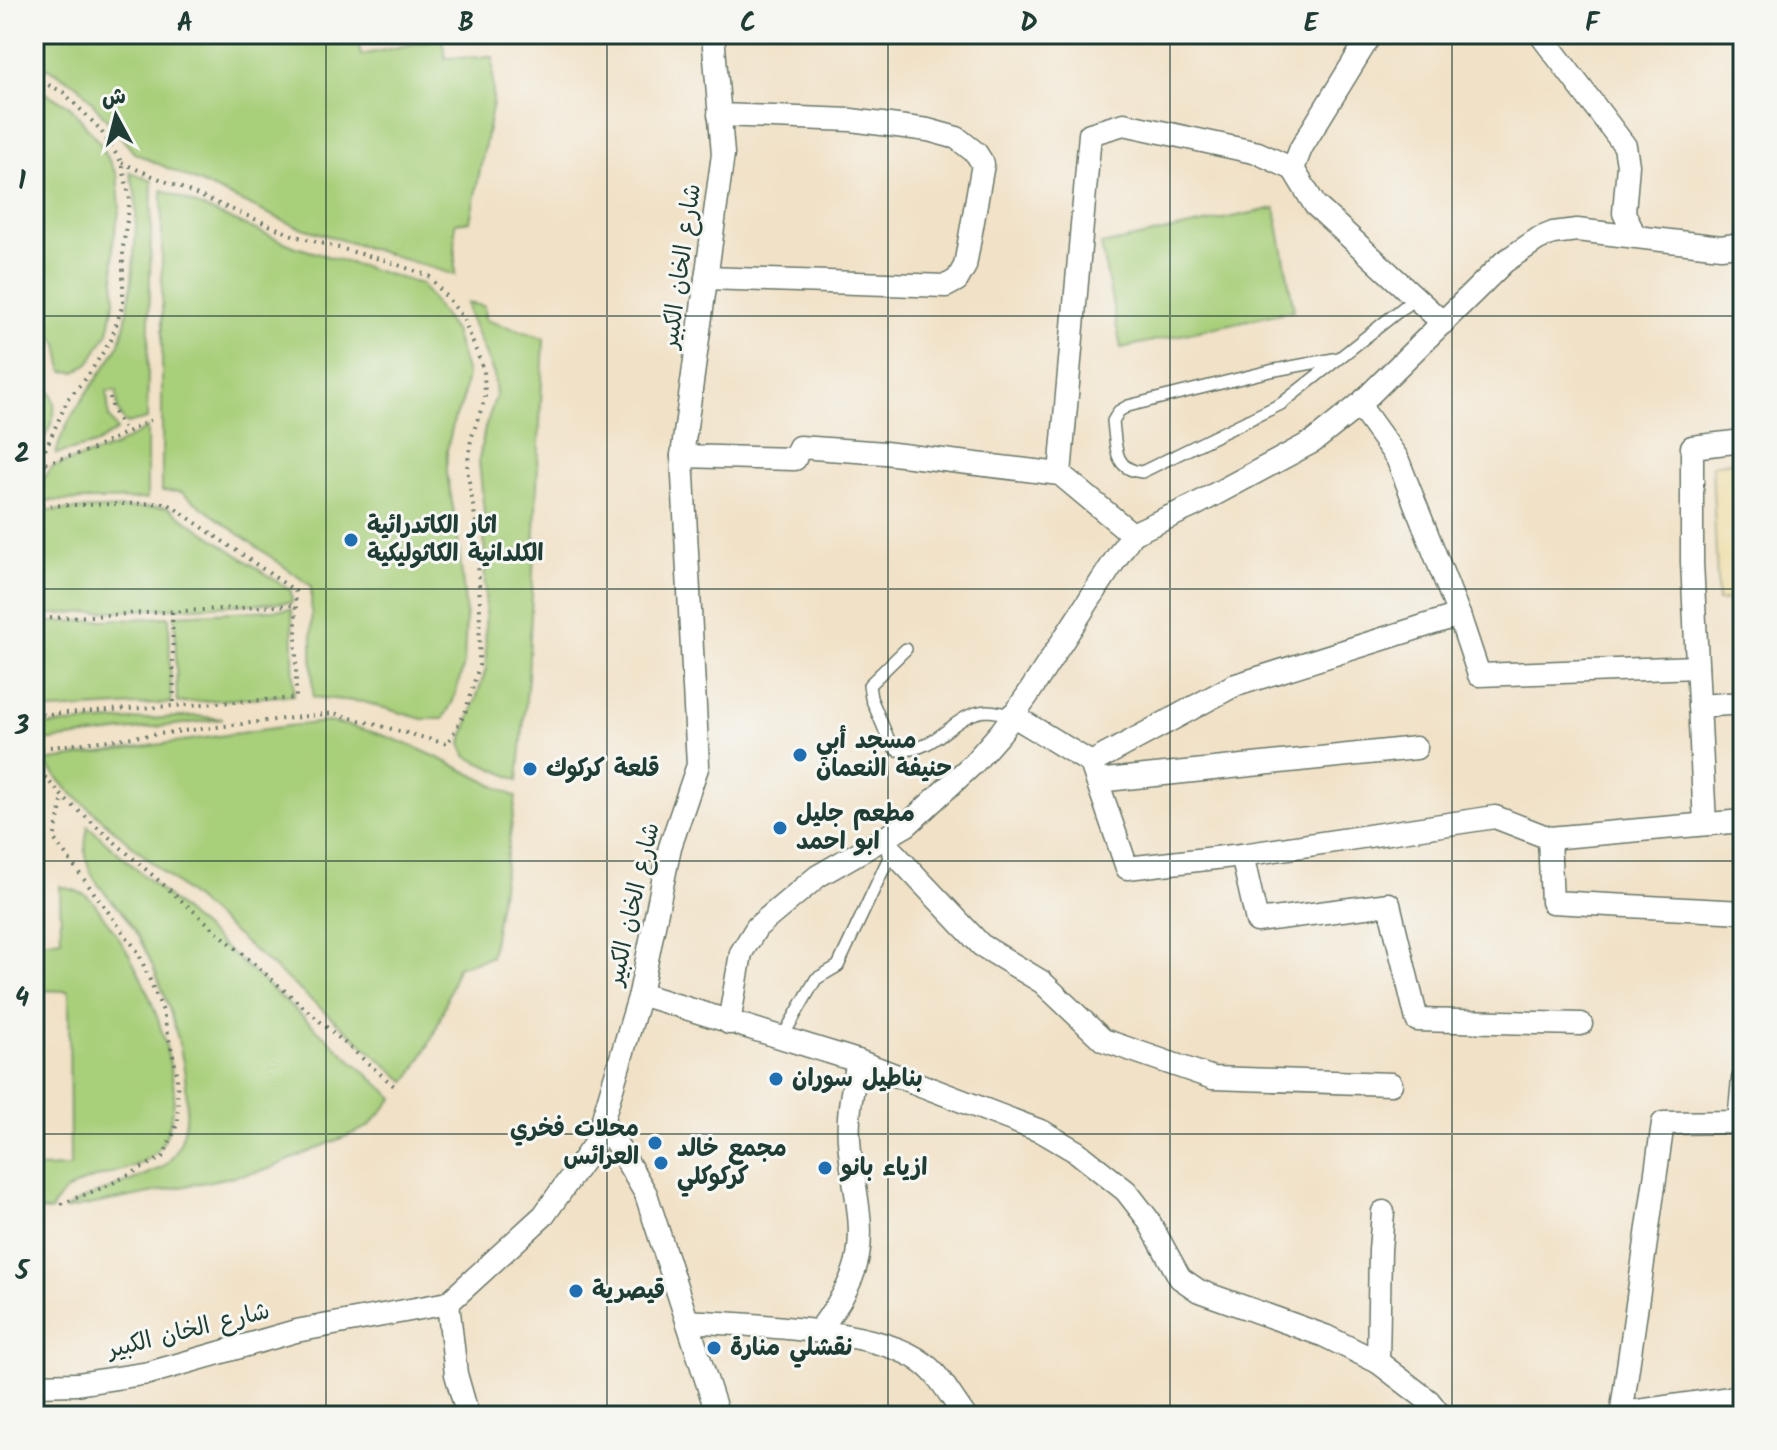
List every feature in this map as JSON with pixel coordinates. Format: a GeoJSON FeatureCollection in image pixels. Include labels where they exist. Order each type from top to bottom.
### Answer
{"type":"FeatureCollection","features":[{"type":"Feature","properties":{"kind":"street","name":"شارع الخان الكبير"},"geometry":{"type":"LineString","coordinates":[[34,1385],[77,1384],[149,1373],[296,1331],[448,1303],[544,1215],[596,1142],[640,994],[670,847],[698,765],[682,456],[723,154],[713,34]]}},
{"type":"Feature","properties":{"kind":"street"},"geometry":{"type":"LineString","coordinates":[[1293,169],[1301,148],[1371,34]]}},
{"type":"Feature","properties":{"kind":"street"},"geometry":{"type":"LineString","coordinates":[[1540,34],[1625,146],[1628,165],[1624,213],[1635,236]]}},
{"type":"Feature","properties":{"kind":"street"},"geometry":{"type":"LineString","coordinates":[[706,278],[946,286],[957,280],[965,266],[983,164],[976,153],[957,138],[928,130],[851,120],[719,115]]}},
{"type":"Feature","properties":{"kind":"street"},"geometry":{"type":"LineString","coordinates":[[1060,474],[1090,134],[1124,124],[1258,153],[1293,169],[1315,205],[1443,323]]}},
{"type":"Feature","properties":{"kind":"street"},"geometry":{"type":"LineString","coordinates":[[729,1023],[741,953],[757,927],[818,876],[889,844],[989,746],[1027,696],[1132,534],[1266,469],[1314,441],[1359,405],[1504,262],[1538,239],[1553,233],[1577,230],[1721,247],[1743,244]]}},
{"type":"Feature","properties":{"kind":"street"},"geometry":{"type":"LineString","coordinates":[[1359,405],[1397,458],[1459,615],[1479,675],[1697,667]]}},
{"type":"Feature","properties":{"kind":"street"},"geometry":{"type":"LineString","coordinates":[[1705,824],[1692,562],[1692,447],[1743,441]]}},
{"type":"Feature","properties":{"kind":"street"},"geometry":{"type":"LineString","coordinates":[[682,456],[795,459],[799,447],[885,453],[1060,474],[1132,534]]}},
{"type":"Feature","properties":{"kind":"street"},"geometry":{"type":"LineString","coordinates":[[1094,772],[1233,686],[1459,615]]}},
{"type":"Feature","properties":{"kind":"street"},"geometry":{"type":"LineString","coordinates":[[1699,706],[1743,703]]}},
{"type":"Feature","properties":{"kind":"street"},"geometry":{"type":"LineString","coordinates":[[1012,715],[1094,772],[1127,868],[1242,855],[1495,817],[1549,838],[1743,821]]}},
{"type":"Feature","properties":{"kind":"street"},"geometry":{"type":"LineString","coordinates":[[1094,772],[1416,748]]}},
{"type":"Feature","properties":{"kind":"street"},"geometry":{"type":"LineString","coordinates":[[1549,838],[1552,902],[1743,912]]}},
{"type":"Feature","properties":{"kind":"street"},"geometry":{"type":"LineString","coordinates":[[889,844],[981,945],[1042,982],[1103,1040],[1213,1078],[1391,1084]]}},
{"type":"Feature","properties":{"kind":"street"},"geometry":{"type":"LineString","coordinates":[[1242,855],[1257,921],[1389,904],[1417,1020],[1581,1024]]}},
{"type":"Feature","properties":{"kind":"street"},"geometry":{"type":"LineString","coordinates":[[640,994],[858,1061],[1043,1132],[1077,1152],[1126,1191],[1147,1218],[1180,1278],[1199,1291],[1325,1336],[1378,1362],[1420,1393],[1441,1416]]}},
{"type":"Feature","properties":{"kind":"street"},"geometry":{"type":"LineString","coordinates":[[819,1331],[840,1302],[858,1258],[860,1234],[849,1138],[850,1100],[858,1061]]}},
{"type":"Feature","properties":{"kind":"street"},"geometry":{"type":"LineString","coordinates":[[1621,1416],[1663,1123],[1739,1122],[1743,1079]]}},
{"type":"Feature","properties":{"kind":"street"},"geometry":{"type":"LineString","coordinates":[[603,1121],[646,1194],[718,1416]]}},
{"type":"Feature","properties":{"kind":"street"},"geometry":{"type":"LineString","coordinates":[[1378,1362],[1383,1212]]}},
{"type":"Feature","properties":{"kind":"street"},"geometry":{"type":"LineString","coordinates":[[448,1303],[456,1374],[468,1416]]}},
{"type":"Feature","properties":{"kind":"street"},"geometry":{"type":"LineString","coordinates":[[687,1321],[819,1331],[907,1352],[926,1364],[965,1416]]}},
{"type":"Feature","properties":{"kind":"street"},"geometry":{"type":"LineString","coordinates":[[1637,1416],[1743,1401]]}},
{"type":"Feature","properties":{"kind":"lane"},"geometry":{"type":"LineString","coordinates":[[1339,358],[1270,371],[1128,406],[1119,411],[1113,421],[1117,453],[1123,466],[1129,471],[1142,472],[1281,404],[1414,299]]}},
{"type":"Feature","properties":{"kind":"lane"},"geometry":{"type":"LineString","coordinates":[[906,649],[869,685],[871,698],[891,745],[897,750],[920,749],[972,715],[988,711],[1012,715]]}},
{"type":"Feature","properties":{"kind":"lane"},"geometry":{"type":"LineString","coordinates":[[783,1036],[816,979],[838,966],[889,844]]}},
{"type":"Feature","properties":{"kind":"path"},"geometry":{"type":"LineString","coordinates":[[34,78],[63,92],[99,128],[122,163],[130,200],[123,247],[123,304],[111,340],[68,399],[34,475]]}},
{"type":"Feature","properties":{"kind":"path"},"geometry":{"type":"LineString","coordinates":[[34,749],[333,713],[447,744],[465,713],[479,666],[476,523],[467,469],[471,439],[485,398],[484,371],[463,317],[429,276],[295,236],[122,163]]}},
{"type":"Feature","properties":{"kind":"path"},"geometry":{"type":"LineString","coordinates":[[110,397],[112,409],[126,433]]}},
{"type":"Feature","properties":{"kind":"path"},"geometry":{"type":"LineString","coordinates":[[38,465],[91,450],[151,420]]}},
{"type":"Feature","properties":{"kind":"path"},"geometry":{"type":"LineString","coordinates":[[34,506],[167,503],[295,591],[296,605],[296,698],[34,715]]}},
{"type":"Feature","properties":{"kind":"path"},"geometry":{"type":"LineString","coordinates":[[34,619],[296,605]]}},
{"type":"Feature","properties":{"kind":"path"},"geometry":{"type":"LineString","coordinates":[[172,612],[174,706]]}},
{"type":"Feature","properties":{"kind":"path"},"geometry":{"type":"LineString","coordinates":[[34,765],[63,797],[394,1086]]}},
{"type":"Feature","properties":{"kind":"path"},"geometry":{"type":"LineString","coordinates":[[61,1204],[107,1186],[163,1157],[178,1122],[177,1073],[162,1009],[138,952],[54,839],[63,797]]}},
{"type":"Feature","properties":{"kind":"green space"},"geometry":{"type":"Polygon","coordinates":[[[34,34],[356,34],[361,55],[442,38],[445,58],[493,57],[493,103],[470,221],[455,223],[455,275],[293,225],[134,153],[78,85],[34,61],[34,34]]]}},
{"type":"Feature","properties":{"kind":"green space"},"geometry":{"type":"Polygon","coordinates":[[[34,87],[70,106],[99,142],[117,175],[120,207],[113,243],[115,299],[108,332],[90,362],[76,372],[63,371],[58,344],[34,313],[34,87]]]}},
{"type":"Feature","properties":{"kind":"green space"},"geometry":{"type":"Polygon","coordinates":[[[130,172],[152,181],[147,419],[127,424],[119,413],[117,391],[107,391],[109,417],[117,430],[96,444],[56,454],[67,425],[117,348],[122,335],[132,277],[135,235],[136,198],[130,172]]]}},
{"type":"Feature","properties":{"kind":"green space"},"geometry":{"type":"Polygon","coordinates":[[[162,190],[296,247],[421,284],[454,331],[467,374],[462,403],[454,420],[447,450],[447,474],[466,614],[464,664],[453,701],[443,719],[422,719],[364,702],[313,697],[311,586],[181,492],[162,491],[162,190]]]}},
{"type":"Feature","properties":{"kind":"green space"},"geometry":{"type":"Polygon","coordinates":[[[1275,208],[1294,310],[1121,348],[1101,245],[1275,208]]]}},
{"type":"Feature","properties":{"kind":"green space"},"geometry":{"type":"Polygon","coordinates":[[[467,303],[484,306],[485,320],[544,338],[528,678],[518,780],[467,757],[461,744],[486,669],[484,513],[479,460],[485,428],[496,396],[494,375],[467,303]]]}},
{"type":"Feature","properties":{"kind":"green space"},"geometry":{"type":"Polygon","coordinates":[[[42,381],[52,396],[54,413],[50,428],[34,455],[34,394],[42,381]]]}},
{"type":"Feature","properties":{"kind":"green space"},"geometry":{"type":"Polygon","coordinates":[[[147,428],[147,499],[42,501],[42,481],[52,467],[114,447],[147,428]]]}},
{"type":"Feature","properties":{"kind":"green space"},"geometry":{"type":"Polygon","coordinates":[[[167,507],[291,591],[292,602],[34,615],[34,511],[167,507]]]}},
{"type":"Feature","properties":{"kind":"green space"},"geometry":{"type":"Polygon","coordinates":[[[292,609],[294,695],[177,703],[175,615],[292,609]]]}},
{"type":"Feature","properties":{"kind":"green space"},"geometry":{"type":"Polygon","coordinates":[[[169,617],[171,703],[34,711],[34,623],[169,617]]]}},
{"type":"Feature","properties":{"kind":"green space"},"geometry":{"type":"Polygon","coordinates":[[[196,716],[223,719],[34,742],[34,726],[196,716]]]}},
{"type":"Feature","properties":{"kind":"green space"},"geometry":{"type":"Polygon","coordinates":[[[328,722],[401,742],[516,797],[491,957],[457,967],[437,1027],[406,1082],[67,789],[44,761],[328,722]]]}},
{"type":"Feature","properties":{"kind":"green space"},"geometry":{"type":"Polygon","coordinates":[[[88,826],[394,1098],[368,1127],[266,1170],[64,1210],[164,1166],[179,1144],[186,1116],[186,1083],[170,1011],[158,978],[132,926],[90,871],[85,844],[88,826]]]}},
{"type":"Feature","properties":{"kind":"green space"},"geometry":{"type":"Polygon","coordinates":[[[60,886],[82,893],[92,901],[129,955],[158,1021],[174,1095],[167,1133],[156,1152],[126,1169],[74,1187],[60,1197],[51,1211],[34,1210],[34,1168],[70,1167],[69,991],[34,990],[34,943],[61,939],[60,886]]]}},
{"type":"Feature","properties":{"kind":"sand"},"geometry":{"type":"Polygon","coordinates":[[[1743,460],[1743,599],[1718,601],[1712,465],[1743,460]]]}},
{"type":"Feature","properties":{"kind":"place","name":"اثار الكاتدرائية الكلدانية الكاثوليكية"},"geometry":{"type":"Point","coordinates":[351,540]}},
{"type":"Feature","properties":{"kind":"place","name":"مسجد أبي حنيفة النعمان"},"geometry":{"type":"Point","coordinates":[800,755]}},
{"type":"Feature","properties":{"kind":"place","name":"قلعة كركوك"},"geometry":{"type":"Point","coordinates":[530,769]}},
{"type":"Feature","properties":{"kind":"place","name":"مطعم جليل ابو احمد"},"geometry":{"type":"Point","coordinates":[780,828]}},
{"type":"Feature","properties":{"kind":"place","name":"بناطيل سوران"},"geometry":{"type":"Point","coordinates":[776,1079]}},
{"type":"Feature","properties":{"kind":"place","name":"محلات فخري العرائس"},"geometry":{"type":"Point","coordinates":[655,1143]}},
{"type":"Feature","properties":{"kind":"place","name":"مجمع خالد كركوكلي"},"geometry":{"type":"Point","coordinates":[661,1163]}},
{"type":"Feature","properties":{"kind":"place","name":"ازياء بانو"},"geometry":{"type":"Point","coordinates":[825,1168]}},
{"type":"Feature","properties":{"kind":"place","name":"قيصرية"},"geometry":{"type":"Point","coordinates":[576,1291]}},
{"type":"Feature","properties":{"kind":"place","name":"نقشلي منارة"},"geometry":{"type":"Point","coordinates":[714,1348]}}]}
